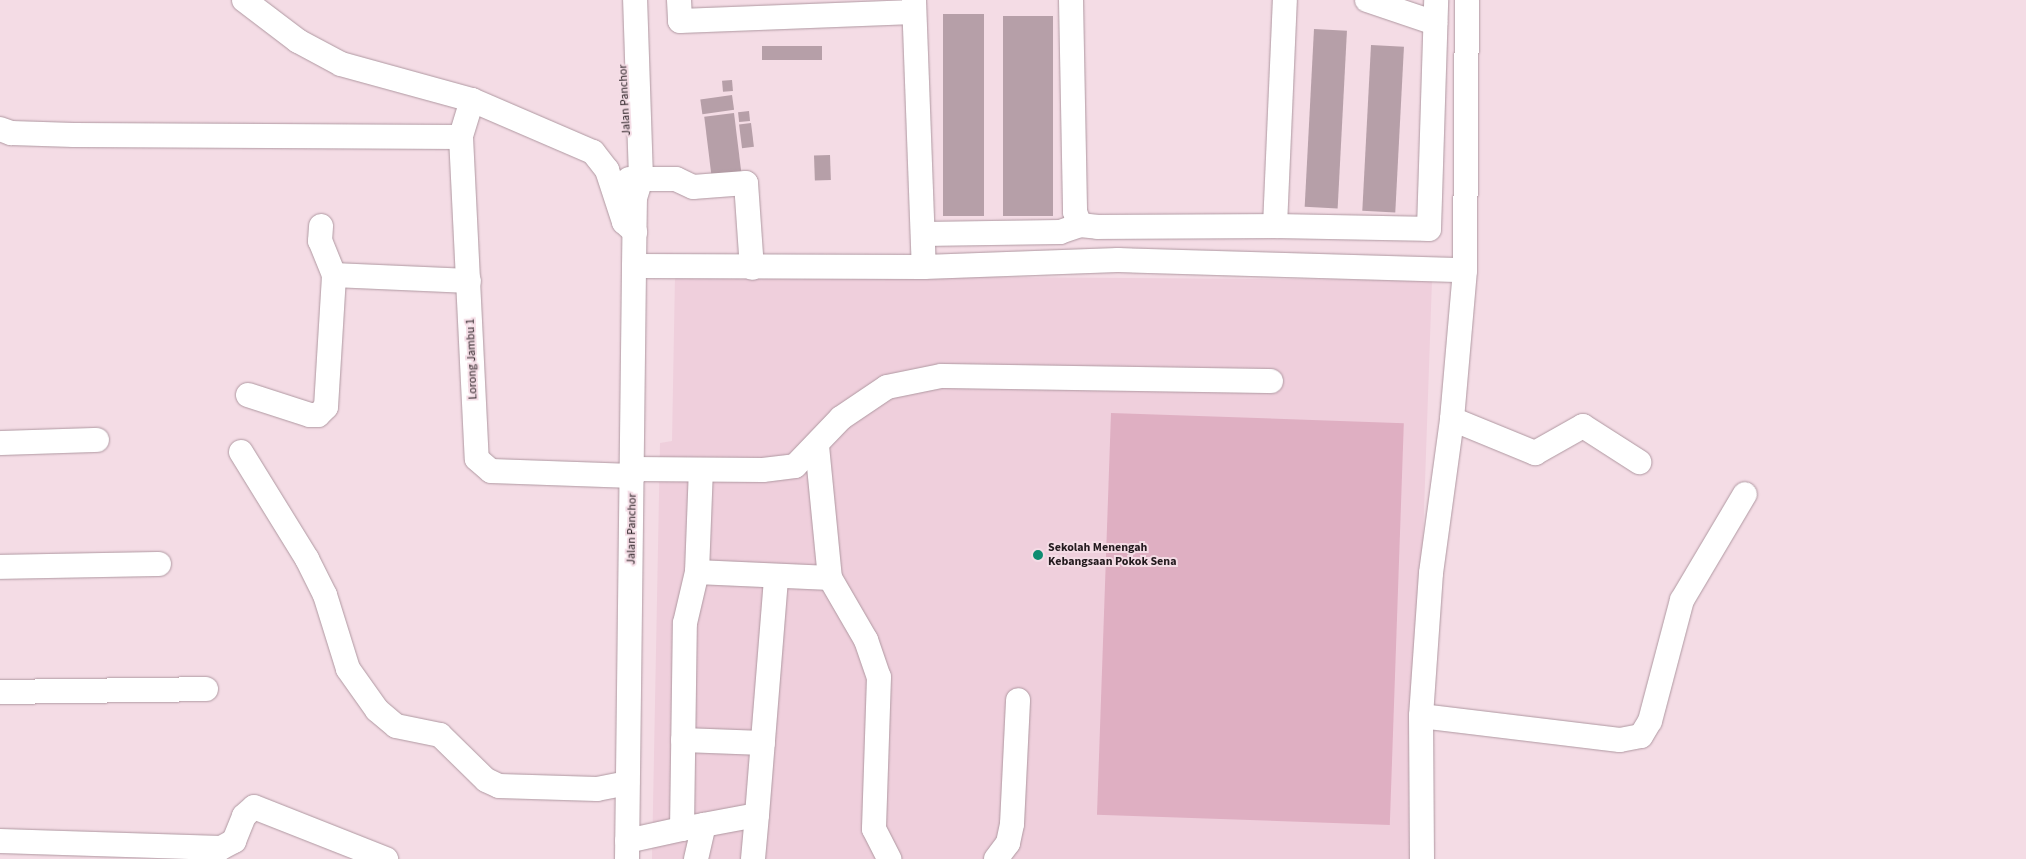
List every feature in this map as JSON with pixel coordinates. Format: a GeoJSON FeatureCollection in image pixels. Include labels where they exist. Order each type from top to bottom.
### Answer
{"type":"FeatureCollection","features":[{"type":"Feature","properties":{"kind":"street"},"geometry":{"type":"LineString","coordinates":[[244,0],[298,41],[341,64],[472,100],[593,152],[607,170],[624,222],[635,232]]}},
{"type":"Feature","properties":{"kind":"street","name":"Jalan Panchor"},"geometry":{"type":"LineString","coordinates":[[620,0],[635,185]]}},
{"type":"Feature","properties":{"kind":"street","name":"Jalan Panchor"},"geometry":{"type":"LineString","coordinates":[[627,850],[633,472],[635,0]]}},
{"type":"Feature","properties":{"kind":"street"},"geometry":{"type":"LineString","coordinates":[[679,0],[680,21],[914,6],[924,267]]}},
{"type":"Feature","properties":{"kind":"street"},"geometry":{"type":"LineString","coordinates":[[1070,0],[1075,212],[1080,225]]}},
{"type":"Feature","properties":{"kind":"street"},"geometry":{"type":"LineString","coordinates":[[1275,226],[1285,0]]}},
{"type":"Feature","properties":{"kind":"street"},"geometry":{"type":"LineString","coordinates":[[1367,0],[1435,24]]}},
{"type":"Feature","properties":{"kind":"street"},"geometry":{"type":"LineString","coordinates":[[923,234],[1060,232],[1080,225],[1429,229],[1436,0]]}},
{"type":"Feature","properties":{"kind":"street"},"geometry":{"type":"LineString","coordinates":[[1422,859],[1421,716],[1431,573],[1452,419],[1466,270],[1467,0]]}},
{"type":"Feature","properties":{"kind":"street","name":"Lorong Jambu 1"},"geometry":{"type":"LineString","coordinates":[[472,100],[461,138],[475,444],[481,467],[633,472]]}},
{"type":"Feature","properties":{"kind":"street"},"geometry":{"type":"LineString","coordinates":[[0,129],[11,133],[74,135],[461,138]]}},
{"type":"Feature","properties":{"kind":"street"},"geometry":{"type":"LineString","coordinates":[[635,185],[676,179],[693,187],[746,183],[752,268]]}},
{"type":"Feature","properties":{"kind":"street"},"geometry":{"type":"LineString","coordinates":[[248,395],[310,415],[322,413],[329,392],[334,275],[322,250],[321,226]]}},
{"type":"Feature","properties":{"kind":"street"},"geometry":{"type":"LineString","coordinates":[[634,266],[752,268],[924,267],[1118,260],[1466,270]]}},
{"type":"Feature","properties":{"kind":"street"},"geometry":{"type":"LineString","coordinates":[[334,275],[469,281]]}},
{"type":"Feature","properties":{"kind":"street"},"geometry":{"type":"LineString","coordinates":[[633,472],[779,470],[795,466],[817,446],[841,418],[887,387],[934,376],[1271,381]]}},
{"type":"Feature","properties":{"kind":"street"},"geometry":{"type":"LineString","coordinates":[[1452,419],[1535,453],[1583,426],[1638,462]]}},
{"type":"Feature","properties":{"kind":"street"},"geometry":{"type":"LineString","coordinates":[[0,443],[98,440]]}},
{"type":"Feature","properties":{"kind":"street"},"geometry":{"type":"LineString","coordinates":[[817,446],[830,578],[875,660],[878,695],[874,830],[889,859]]}},
{"type":"Feature","properties":{"kind":"street"},"geometry":{"type":"LineString","coordinates":[[241,452],[307,559],[325,595],[348,669],[377,710],[396,726],[440,735],[486,780],[499,786],[597,789],[627,783]]}},
{"type":"Feature","properties":{"kind":"street"},"geometry":{"type":"LineString","coordinates":[[696,859],[683,740],[685,623],[697,572],[701,470]]}},
{"type":"Feature","properties":{"kind":"street"},"geometry":{"type":"LineString","coordinates":[[1421,716],[1620,740],[1641,736],[1650,721],[1682,600],[1745,494]]}},
{"type":"Feature","properties":{"kind":"street"},"geometry":{"type":"LineString","coordinates":[[0,567],[158,564]]}},
{"type":"Feature","properties":{"kind":"street"},"geometry":{"type":"LineString","coordinates":[[697,572],[776,578],[830,578]]}},
{"type":"Feature","properties":{"kind":"street"},"geometry":{"type":"LineString","coordinates":[[754,859],[776,578]]}},
{"type":"Feature","properties":{"kind":"street"},"geometry":{"type":"LineString","coordinates":[[0,692],[206,688]]}},
{"type":"Feature","properties":{"kind":"street"},"geometry":{"type":"LineString","coordinates":[[996,859],[1008,843],[1012,824],[1018,700]]}},
{"type":"Feature","properties":{"kind":"street"},"geometry":{"type":"LineString","coordinates":[[683,740],[763,743]]}},
{"type":"Feature","properties":{"kind":"street"},"geometry":{"type":"LineString","coordinates":[[0,841],[221,848],[234,841],[244,816],[254,806],[386,859]]}},
{"type":"Feature","properties":{"kind":"street"},"geometry":{"type":"LineString","coordinates":[[627,850],[693,827],[757,815]]}},
{"type":"Feature","properties":{"kind":"shaded area","name":"Sekolah Menengah Kebangsaan Pokok Sena"},"geometry":{"type":"Polygon","coordinates":[[[675,275],[1432,280],[1412,859],[652,859],[660,443],[672,441],[675,275]]]}},
{"type":"Feature","properties":{"kind":"shaded area"},"geometry":{"type":"Polygon","coordinates":[[[1111,413],[1404,423],[1390,825],[1097,815],[1111,413]]]}},
{"type":"Feature","properties":{"kind":"building"},"geometry":{"type":"Polygon","coordinates":[[[943,14],[984,14],[984,216],[943,216],[943,14]]]}},
{"type":"Feature","properties":{"kind":"building"},"geometry":{"type":"Polygon","coordinates":[[[1003,16],[1053,16],[1053,216],[1003,216],[1003,16]]]}},
{"type":"Feature","properties":{"kind":"building"},"geometry":{"type":"Polygon","coordinates":[[[1314,29],[1347,31],[1338,208],[1305,207],[1314,29]]]}},
{"type":"Feature","properties":{"kind":"building"},"geometry":{"type":"Polygon","coordinates":[[[1371,45],[1404,47],[1395,212],[1362,211],[1371,45]]]}},
{"type":"Feature","properties":{"kind":"building"},"geometry":{"type":"Polygon","coordinates":[[[762,46],[822,46],[822,60],[762,60],[762,46]]]}},
{"type":"Feature","properties":{"kind":"building"},"geometry":{"type":"Polygon","coordinates":[[[732,80],[733,91],[723,92],[722,81],[732,80]]]}},
{"type":"Feature","properties":{"kind":"building"},"geometry":{"type":"Polygon","coordinates":[[[732,95],[734,110],[702,114],[700,99],[732,95]]]}},
{"type":"Feature","properties":{"kind":"building"},"geometry":{"type":"Polygon","coordinates":[[[749,111],[750,121],[739,122],[738,112],[749,111]]]}},
{"type":"Feature","properties":{"kind":"building"},"geometry":{"type":"Polygon","coordinates":[[[734,113],[742,177],[712,180],[704,117],[734,113]]]}},
{"type":"Feature","properties":{"kind":"building"},"geometry":{"type":"Polygon","coordinates":[[[751,123],[754,147],[742,148],[739,124],[751,123]]]}},
{"type":"Feature","properties":{"kind":"building"},"geometry":{"type":"Polygon","coordinates":[[[830,155],[831,180],[815,181],[814,156],[830,155]]]}},
{"type":"Feature","properties":{"kind":"place","name":"Sekolah Menengah Kebangsaan Pokok Sena"},"geometry":{"type":"Point","coordinates":[1038,555]}}]}
